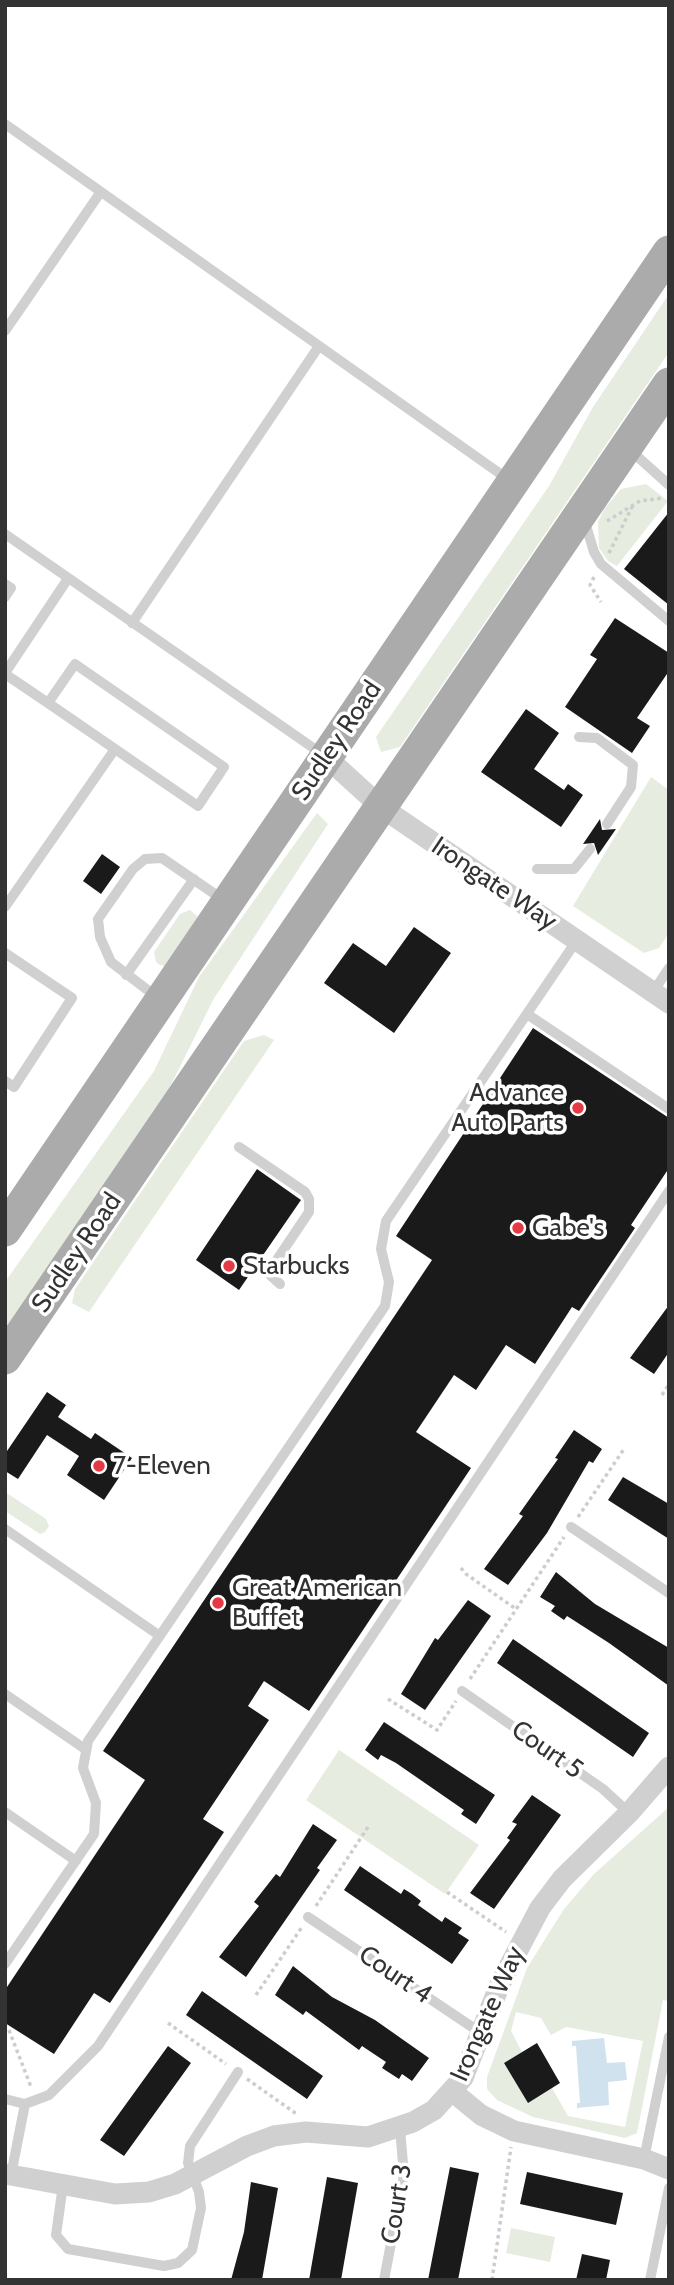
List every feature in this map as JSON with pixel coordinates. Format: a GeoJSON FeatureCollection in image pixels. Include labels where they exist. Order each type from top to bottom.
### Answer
{"type":"FeatureCollection","features":[{"type":"Feature","properties":{"kind":"main road","name":"Sudley Road"},"geometry":{"type":"LineString","coordinates":[[7,1222],[669,252]]}},
{"type":"Feature","properties":{"kind":"main road","name":"Sudley Road"},"geometry":{"type":"LineString","coordinates":[[5,1358],[381,807],[594,517],[627,447],[669,384]]}},
{"type":"Feature","properties":{"kind":"street","name":"Irongate Way"},"geometry":{"type":"LineString","coordinates":[[326,757],[381,807],[661,997]]}},
{"type":"Feature","properties":{"kind":"street","name":"Irongate Way"},"geometry":{"type":"LineString","coordinates":[[8,2174],[115,2194],[139,2193],[158,2190],[247,2146],[288,2133],[368,2137],[400,2129],[434,2110],[453,2092],[468,2067],[520,1941],[562,1879],[629,1813],[669,1767]]}},
{"type":"Feature","properties":{"kind":"street"},"geometry":{"type":"LineString","coordinates":[[453,2092],[481,2115],[514,2131],[644,2159],[669,2169]]}},
{"type":"Feature","properties":{"kind":"lane"},"geometry":{"type":"LineString","coordinates":[[5,124],[512,483]]}},
{"type":"Feature","properties":{"kind":"lane"},"geometry":{"type":"LineString","coordinates":[[5,331],[100,193]]}},
{"type":"Feature","properties":{"kind":"lane"},"geometry":{"type":"LineString","coordinates":[[132,623],[319,346]]}},
{"type":"Feature","properties":{"kind":"lane"},"geometry":{"type":"LineString","coordinates":[[627,447],[669,485]]}},
{"type":"Feature","properties":{"kind":"lane"},"geometry":{"type":"LineString","coordinates":[[594,517],[594,552],[604,567],[669,621]]}},
{"type":"Feature","properties":{"kind":"lane"},"geometry":{"type":"LineString","coordinates":[[5,534],[67,580],[326,757]]}},
{"type":"Feature","properties":{"kind":"lane"},"geometry":{"type":"LineString","coordinates":[[48,703],[75,664],[224,767],[198,806],[48,703],[5,673],[67,580]]}},
{"type":"Feature","properties":{"kind":"lane"},"geometry":{"type":"LineString","coordinates":[[5,584],[11,588],[5,597]]}},
{"type":"Feature","properties":{"kind":"lane"},"geometry":{"type":"LineString","coordinates":[[579,737],[597,738],[630,761],[634,770],[631,787],[607,824]]}},
{"type":"Feature","properties":{"kind":"lane"},"geometry":{"type":"LineString","coordinates":[[5,907],[115,749]]}},
{"type":"Feature","properties":{"kind":"lane"},"geometry":{"type":"LineString","coordinates":[[537,869],[574,869],[590,849]]}},
{"type":"Feature","properties":{"kind":"lane"},"geometry":{"type":"LineString","coordinates":[[161,1000],[111,962],[100,936],[98,919],[133,869],[145,859],[162,858],[227,903]]}},
{"type":"Feature","properties":{"kind":"lane"},"geometry":{"type":"LineString","coordinates":[[126,975],[194,879]]}},
{"type":"Feature","properties":{"kind":"lane"},"geometry":{"type":"LineString","coordinates":[[5,1964],[94,1834],[96,1803],[83,1768],[85,1749],[385,1306],[389,1282],[381,1242],[386,1221],[577,940]]}},
{"type":"Feature","properties":{"kind":"lane"},"geometry":{"type":"LineString","coordinates":[[5,953],[72,998],[14,1087],[5,1081]]}},
{"type":"Feature","properties":{"kind":"lane"},"geometry":{"type":"LineString","coordinates":[[661,997],[669,968]]}},
{"type":"Feature","properties":{"kind":"lane"},"geometry":{"type":"LineString","coordinates":[[527,1014],[669,1109]]}},
{"type":"Feature","properties":{"kind":"lane"},"geometry":{"type":"LineString","coordinates":[[239,1147],[305,1192],[309,1199],[309,1212],[268,1273],[280,1284]]}},
{"type":"Feature","properties":{"kind":"lane"},"geometry":{"type":"LineString","coordinates":[[5,2099],[25,2104],[37,2102],[67,2081],[98,2046],[669,1191]]}},
{"type":"Feature","properties":{"kind":"lane"},"geometry":{"type":"LineString","coordinates":[[571,1527],[669,1593]]}},
{"type":"Feature","properties":{"kind":"lane"},"geometry":{"type":"LineString","coordinates":[[5,1529],[160,1636]]}},
{"type":"Feature","properties":{"kind":"lane","name":"Court 5"},"geometry":{"type":"LineString","coordinates":[[462,1691],[603,1789],[629,1813]]}},
{"type":"Feature","properties":{"kind":"lane"},"geometry":{"type":"LineString","coordinates":[[5,1694],[85,1749]]}},
{"type":"Feature","properties":{"kind":"lane"},"geometry":{"type":"LineString","coordinates":[[5,1812],[76,1861]]}},
{"type":"Feature","properties":{"kind":"lane","name":"Court 4"},"geometry":{"type":"LineString","coordinates":[[309,1917],[481,2033]]}},
{"type":"Feature","properties":{"kind":"lane"},"geometry":{"type":"LineString","coordinates":[[644,2159],[669,2037]]}},
{"type":"Feature","properties":{"kind":"lane"},"geometry":{"type":"LineString","coordinates":[[63,2185],[56,2235],[68,2249],[170,2266],[187,2257],[192,2250],[201,2200],[188,2163],[190,2146],[238,2072]]}},
{"type":"Feature","properties":{"kind":"lane"},"geometry":{"type":"LineString","coordinates":[[8,2174],[25,2104]]}},
{"type":"Feature","properties":{"kind":"lane","name":"Court 3"},"geometry":{"type":"LineString","coordinates":[[384,2280],[404,2175],[400,2129]]}},
{"type":"Feature","properties":{"kind":"lane"},"geometry":{"type":"LineString","coordinates":[[650,2280],[669,2188]]}},
{"type":"Feature","properties":{"kind":"path"},"geometry":{"type":"LineString","coordinates":[[594,517],[669,497]]}},
{"type":"Feature","properties":{"kind":"path"},"geometry":{"type":"LineString","coordinates":[[601,602],[590,584],[604,567],[616,535],[633,505]]}},
{"type":"Feature","properties":{"kind":"path"},"geometry":{"type":"LineString","coordinates":[[662,1395],[669,1384]]}},
{"type":"Feature","properties":{"kind":"path"},"geometry":{"type":"LineString","coordinates":[[388,1699],[437,1730],[624,1449]]}},
{"type":"Feature","properties":{"kind":"path"},"geometry":{"type":"LineString","coordinates":[[461,1567],[466,1574],[516,1609]]}},
{"type":"Feature","properties":{"kind":"path"},"geometry":{"type":"LineString","coordinates":[[447,1892],[520,1941]]}},
{"type":"Feature","properties":{"kind":"path"},"geometry":{"type":"LineString","coordinates":[[9,2030],[37,2102]]}},
{"type":"Feature","properties":{"kind":"path"},"geometry":{"type":"LineString","coordinates":[[492,2280],[495,2238],[514,2131]]}},
{"type":"Feature","properties":{"kind":"shaded area"},"geometry":{"type":"Polygon","coordinates":[[[669,294],[669,352],[400,747],[381,752],[376,737],[549,486],[593,407],[669,294]]]}},
{"type":"Feature","properties":{"kind":"shaded area"},"geometry":{"type":"Polygon","coordinates":[[[646,484],[668,501],[617,566],[608,561],[599,548],[598,522],[604,509],[621,489],[646,484]]]}},
{"type":"Feature","properties":{"kind":"shaded area"},"geometry":{"type":"Polygon","coordinates":[[[651,777],[669,790],[669,933],[659,948],[644,953],[573,906],[651,777]]]}},
{"type":"Feature","properties":{"kind":"shaded area"},"geometry":{"type":"Polygon","coordinates":[[[317,813],[328,824],[213,1000],[162,1103],[5,1330],[5,1282],[154,1071],[199,977],[317,813]]]}},
{"type":"Feature","properties":{"kind":"shaded area"},"geometry":{"type":"Polygon","coordinates":[[[190,910],[198,917],[165,966],[160,965],[156,962],[154,952],[180,914],[190,910]]]}},
{"type":"Feature","properties":{"kind":"shaded area"},"geometry":{"type":"Polygon","coordinates":[[[264,1035],[274,1040],[89,1312],[72,1303],[75,1289],[244,1041],[264,1035]]]}},
{"type":"Feature","properties":{"kind":"shaded area"},"geometry":{"type":"Polygon","coordinates":[[[5,1492],[46,1519],[49,1526],[45,1532],[40,1534],[5,1511],[5,1492]]]}},
{"type":"Feature","properties":{"kind":"shaded area"},"geometry":{"type":"Polygon","coordinates":[[[339,1750],[479,1845],[445,1894],[306,1800],[339,1750]]]}},
{"type":"Feature","properties":{"kind":"shaded area"},"geometry":{"type":"Polygon","coordinates":[[[669,1807],[669,2001],[663,2000],[637,2133],[625,2138],[533,2117],[497,2100],[487,2089],[487,2077],[527,1968],[564,1909],[594,1874],[669,1807]],[[516,2012],[511,2031],[522,2052],[504,2063],[528,2102],[552,2088],[568,2116],[625,2127],[643,2041],[566,2027],[551,2035],[541,2018],[516,2012]]]}},
{"type":"Feature","properties":{"kind":"shaded area"},"geometry":{"type":"Polygon","coordinates":[[[511,2228],[555,2237],[550,2262],[506,2253],[511,2228]]]}},
{"type":"Feature","properties":{"kind":"water"},"geometry":{"type":"Polygon","coordinates":[[[604,2038],[607,2063],[625,2062],[627,2080],[608,2082],[609,2105],[577,2108],[577,2103],[580,2103],[576,2046],[572,2046],[572,2041],[604,2038]]]}},
{"type":"Feature","properties":{"kind":"building"},"geometry":{"type":"Polygon","coordinates":[[[669,512],[669,605],[624,569],[669,512]]]}},
{"type":"Feature","properties":{"kind":"building"},"geometry":{"type":"Polygon","coordinates":[[[615,618],[669,653],[669,671],[637,718],[650,726],[632,753],[565,707],[597,659],[590,655],[615,618]]]}},
{"type":"Feature","properties":{"kind":"building"},"geometry":{"type":"Polygon","coordinates":[[[526,709],[559,733],[534,769],[564,790],[568,784],[583,795],[561,827],[481,772],[526,709]]]}},
{"type":"Feature","properties":{"kind":"building"},"geometry":{"type":"Polygon","coordinates":[[[600,819],[602,830],[616,829],[598,855],[594,843],[583,844],[600,819]]]}},
{"type":"Feature","properties":{"kind":"building"},"geometry":{"type":"Polygon","coordinates":[[[102,854],[120,867],[101,894],[83,881],[102,854]]]}},
{"type":"Feature","properties":{"kind":"building"},"geometry":{"type":"Polygon","coordinates":[[[414,927],[451,953],[394,1033],[324,983],[353,943],[386,966],[414,927]]]}},
{"type":"Feature","properties":{"kind":"building"},"geometry":{"type":"Polygon","coordinates":[[[533,1028],[669,1118],[669,1168],[631,1225],[635,1228],[579,1311],[572,1307],[535,1364],[506,1345],[476,1390],[454,1375],[416,1432],[471,1468],[309,1711],[264,1681],[248,1706],[269,1720],[203,1819],[224,1832],[110,2003],[94,1993],[54,2054],[5,2023],[5,1990],[145,1780],[103,1751],[432,1260],[396,1236],[533,1028]]]}},
{"type":"Feature","properties":{"kind":"building"},"geometry":{"type":"Polygon","coordinates":[[[257,1169],[301,1200],[239,1290],[196,1260],[257,1169]]]}},
{"type":"Feature","properties":{"kind":"building"},"geometry":{"type":"Polygon","coordinates":[[[669,1305],[669,1352],[654,1374],[630,1358],[669,1305]]]}},
{"type":"Feature","properties":{"kind":"building"},"geometry":{"type":"Polygon","coordinates":[[[47,1392],[66,1405],[58,1417],[91,1439],[95,1433],[132,1458],[104,1500],[67,1475],[79,1456],[47,1435],[18,1479],[5,1471],[5,1454],[47,1392]]]}},
{"type":"Feature","properties":{"kind":"building"},"geometry":{"type":"Polygon","coordinates":[[[574,1430],[602,1449],[593,1463],[589,1461],[547,1533],[508,1585],[484,1569],[523,1516],[519,1514],[558,1459],[555,1458],[574,1430]]]}},
{"type":"Feature","properties":{"kind":"building"},"geometry":{"type":"Polygon","coordinates":[[[623,1477],[669,1504],[669,1539],[608,1500],[623,1477]]]}},
{"type":"Feature","properties":{"kind":"building"},"geometry":{"type":"Polygon","coordinates":[[[556,1572],[595,1604],[669,1648],[669,1686],[567,1616],[564,1620],[551,1611],[555,1606],[540,1597],[556,1572]]]}},
{"type":"Feature","properties":{"kind":"building"},"geometry":{"type":"Polygon","coordinates":[[[468,1600],[491,1616],[425,1710],[401,1694],[435,1638],[438,1640],[468,1600]]]}},
{"type":"Feature","properties":{"kind":"building"},"geometry":{"type":"Polygon","coordinates":[[[513,1639],[649,1733],[633,1757],[497,1663],[513,1639]]]}},
{"type":"Feature","properties":{"kind":"building"},"geometry":{"type":"Polygon","coordinates":[[[384,1722],[495,1795],[476,1824],[461,1814],[464,1810],[396,1763],[381,1755],[378,1760],[365,1750],[384,1722]]]}},
{"type":"Feature","properties":{"kind":"building"},"geometry":{"type":"Polygon","coordinates":[[[532,1795],[561,1815],[494,1909],[470,1893],[510,1840],[507,1838],[517,1824],[512,1822],[532,1795]]]}},
{"type":"Feature","properties":{"kind":"building"},"geometry":{"type":"Polygon","coordinates":[[[313,1824],[337,1840],[317,1868],[320,1870],[246,1977],[219,1957],[259,1906],[254,1902],[276,1874],[280,1877],[313,1824]]]}},
{"type":"Feature","properties":{"kind":"building"},"geometry":{"type":"Polygon","coordinates":[[[360,1866],[401,1894],[404,1889],[412,1894],[421,1901],[418,1905],[442,1922],[445,1917],[462,1928],[458,1933],[469,1940],[452,1964],[344,1890],[360,1866]]]}},
{"type":"Feature","properties":{"kind":"building"},"geometry":{"type":"Polygon","coordinates":[[[293,1966],[332,1997],[375,2020],[429,2058],[412,2081],[402,2074],[399,2079],[382,2068],[386,2062],[362,2046],[359,2050],[306,2011],[303,2015],[275,1995],[293,1966]]]}},
{"type":"Feature","properties":{"kind":"building"},"geometry":{"type":"Polygon","coordinates":[[[202,1991],[323,2076],[307,2099],[186,2015],[202,1991]]]}},
{"type":"Feature","properties":{"kind":"building"},"geometry":{"type":"Polygon","coordinates":[[[537,2043],[560,2083],[528,2103],[504,2063],[537,2043]]]}},
{"type":"Feature","properties":{"kind":"building"},"geometry":{"type":"Polygon","coordinates":[[[168,2046],[191,2063],[124,2156],[100,2140],[168,2046]]]}},
{"type":"Feature","properties":{"kind":"building"},"geometry":{"type":"Polygon","coordinates":[[[450,2167],[479,2173],[458,2280],[428,2280],[450,2167]]]}},
{"type":"Feature","properties":{"kind":"building"},"geometry":{"type":"Polygon","coordinates":[[[527,2172],[623,2193],[616,2225],[520,2204],[527,2172]]]}},
{"type":"Feature","properties":{"kind":"building"},"geometry":{"type":"Polygon","coordinates":[[[327,2177],[358,2183],[341,2280],[309,2280],[327,2177]]]}},
{"type":"Feature","properties":{"kind":"building"},"geometry":{"type":"Polygon","coordinates":[[[251,2182],[278,2188],[262,2280],[231,2280],[244,2232],[251,2182]]]}},
{"type":"Feature","properties":{"kind":"building"},"geometry":{"type":"Polygon","coordinates":[[[582,2254],[610,2260],[606,2280],[576,2280],[582,2254]]]}},
{"type":"Feature","properties":{"kind":"place","name":"Advance Auto Parts"},"geometry":{"type":"Point","coordinates":[578,1108]}},
{"type":"Feature","properties":{"kind":"place","name":"Gabe's"},"geometry":{"type":"Point","coordinates":[518,1228]}},
{"type":"Feature","properties":{"kind":"place","name":"Starbucks"},"geometry":{"type":"Point","coordinates":[229,1266]}},
{"type":"Feature","properties":{"kind":"place","name":"7-Eleven"},"geometry":{"type":"Point","coordinates":[99,1466]}},
{"type":"Feature","properties":{"kind":"place","name":"Great American Buffet"},"geometry":{"type":"Point","coordinates":[218,1603]}}]}
